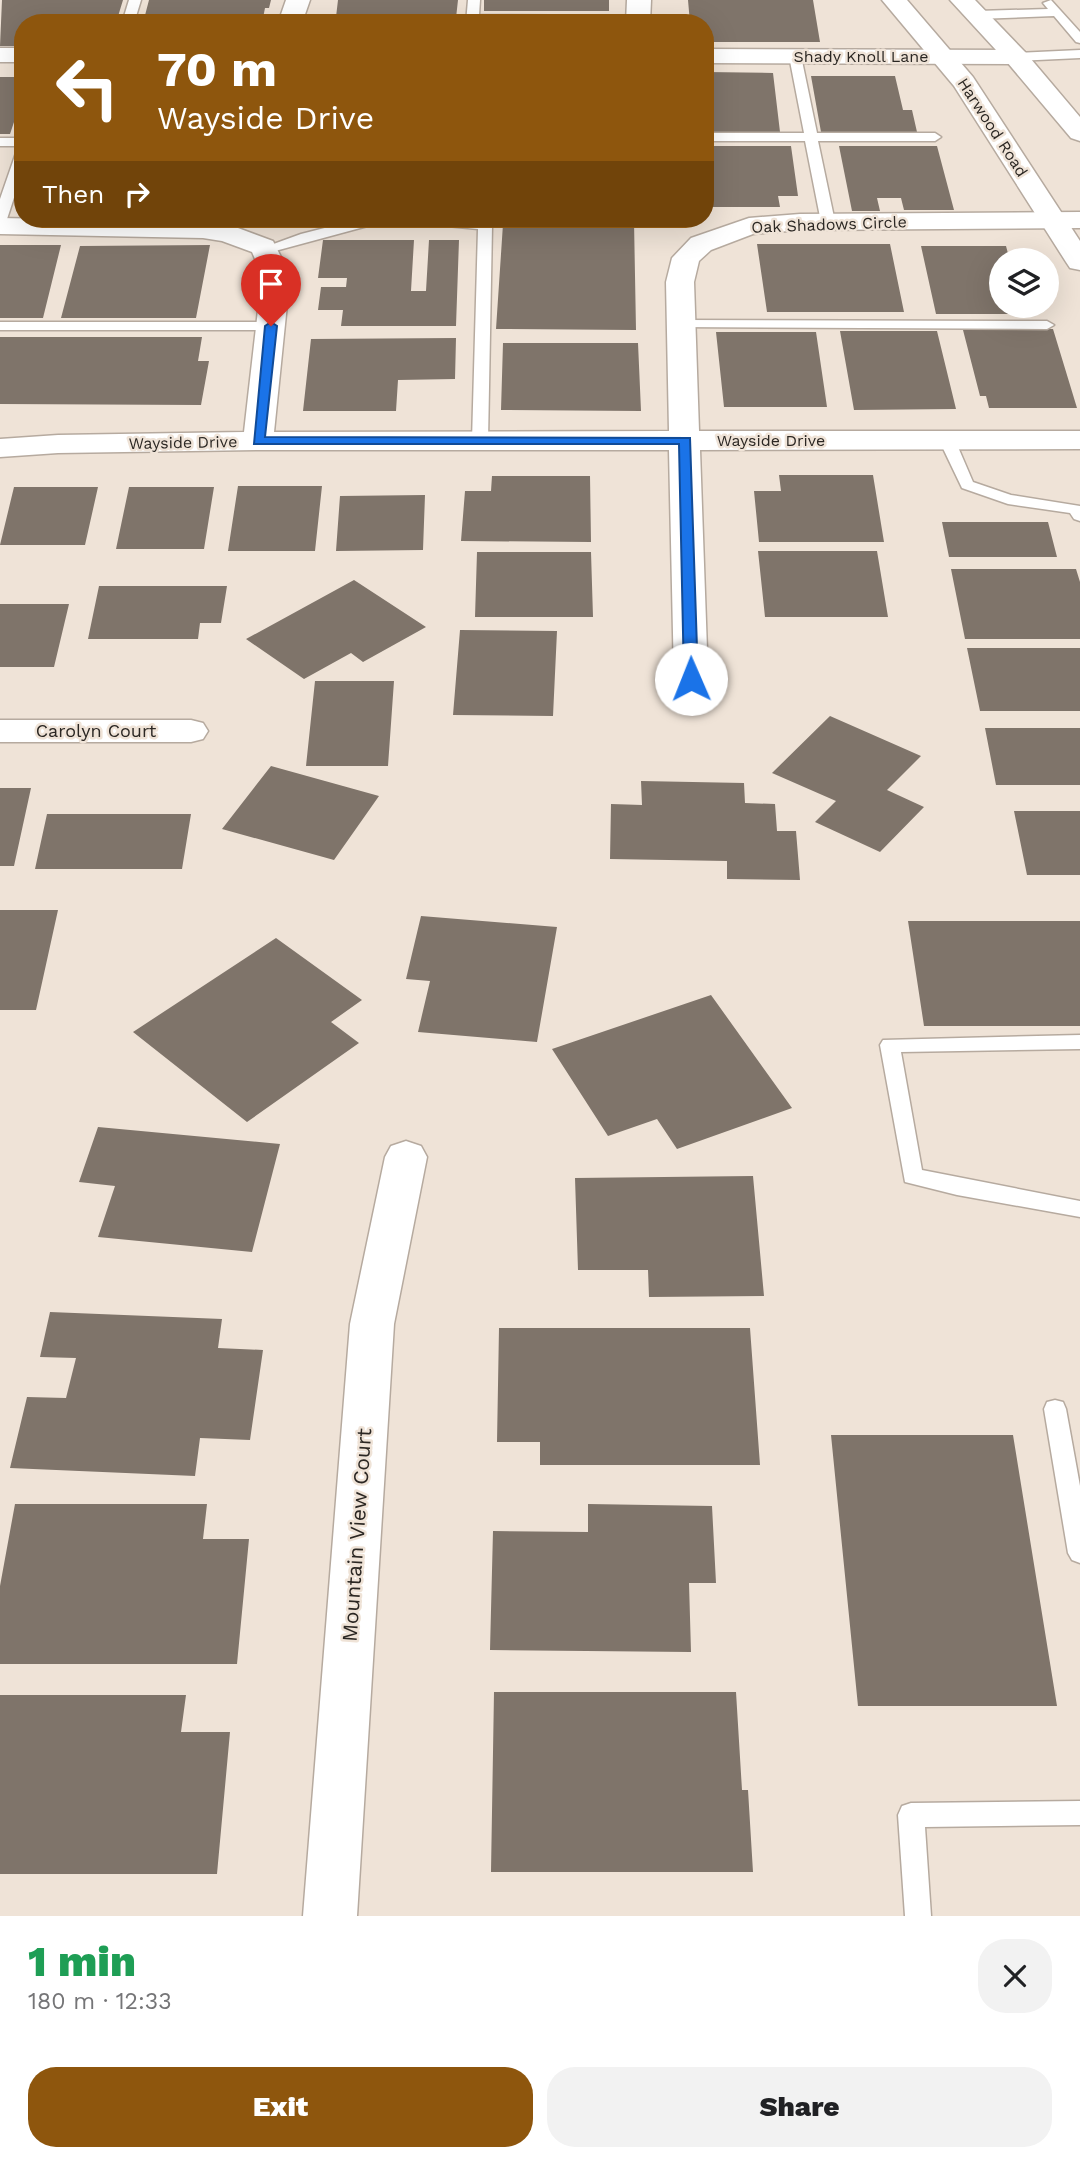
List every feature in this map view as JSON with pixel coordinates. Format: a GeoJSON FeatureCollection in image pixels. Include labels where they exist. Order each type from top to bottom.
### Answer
{"type":"FeatureCollection","features":[{"type":"Feature","properties":{"kind":"street","name":"Harwood Road"},"geometry":{"type":"LineString","coordinates":[[894,0],[945,57],[1067,220],[1080,262]]}},
{"type":"Feature","properties":{"kind":"street"},"geometry":{"type":"LineString","coordinates":[[970,7],[1017,57],[1080,133]]}},
{"type":"Feature","properties":{"kind":"street","name":"Shady Knoll Lane"},"geometry":{"type":"LineString","coordinates":[[714,56],[1017,57]]}},
{"type":"Feature","properties":{"kind":"street","name":"Oak Shadows Circle"},"geometry":{"type":"LineString","coordinates":[[691,679],[680,282],[686,258],[701,244],[749,226],[828,222],[1067,220]]}},
{"type":"Feature","properties":{"kind":"street"},"geometry":{"type":"LineString","coordinates":[[102,228],[203,230],[256,243],[264,250],[276,275],[258,441]]}},
{"type":"Feature","properties":{"kind":"street","name":"Wayside Drive"},"geometry":{"type":"LineString","coordinates":[[0,448],[58,444],[258,441],[1080,440]]}},
{"type":"Feature","properties":{"kind":"street","name":"Carolyn Court"},"geometry":{"type":"LineString","coordinates":[[0,731],[191,731]]}},
{"type":"Feature","properties":{"kind":"street","name":"Mountain View Court"},"geometry":{"type":"LineString","coordinates":[[330,1916],[372,1324],[406,1157]]}},
{"type":"Feature","properties":{"kind":"lane"},"geometry":{"type":"LineString","coordinates":[[1046,0],[1080,39]]}},
{"type":"Feature","properties":{"kind":"lane"},"geometry":{"type":"LineString","coordinates":[[970,7],[1057,12]]}},
{"type":"Feature","properties":{"kind":"lane"},"geometry":{"type":"LineString","coordinates":[[1017,57],[1080,54]]}},
{"type":"Feature","properties":{"kind":"lane"},"geometry":{"type":"LineString","coordinates":[[795,56],[828,222]]}},
{"type":"Feature","properties":{"kind":"lane"},"geometry":{"type":"LineString","coordinates":[[714,137],[935,137]]}},
{"type":"Feature","properties":{"kind":"lane"},"geometry":{"type":"LineString","coordinates":[[0,219],[14,177]]}},
{"type":"Feature","properties":{"kind":"lane"},"geometry":{"type":"LineString","coordinates":[[264,250],[342,228]]}},
{"type":"Feature","properties":{"kind":"lane"},"geometry":{"type":"LineString","coordinates":[[480,441],[485,228]]}},
{"type":"Feature","properties":{"kind":"lane"},"geometry":{"type":"LineString","coordinates":[[681,324],[1047,325]]}},
{"type":"Feature","properties":{"kind":"lane"},"geometry":{"type":"LineString","coordinates":[[0,326],[271,326]]}},
{"type":"Feature","properties":{"kind":"lane"},"geometry":{"type":"LineString","coordinates":[[947,440],[967,485],[1009,499],[1075,509],[1080,516]]}},
{"type":"Feature","properties":{"kind":"lane"},"geometry":{"type":"LineString","coordinates":[[1080,1042],[890,1045],[912,1176],[957,1187],[1080,1209]]}},
{"type":"Feature","properties":{"kind":"lane"},"geometry":{"type":"LineString","coordinates":[[1055,1409],[1080,1553]]}},
{"type":"Feature","properties":{"kind":"lane"},"geometry":{"type":"LineString","coordinates":[[918,1916],[911,1815],[1080,1813]]}},
{"type":"Feature","properties":{"kind":"building"},"geometry":{"type":"Polygon","coordinates":[[[2,0],[123,0],[119,14],[14,14],[14,46],[0,46],[2,0]]]}},
{"type":"Feature","properties":{"kind":"building"},"geometry":{"type":"Polygon","coordinates":[[[149,0],[271,0],[264,14],[145,14],[149,0]]]}},
{"type":"Feature","properties":{"kind":"building"},"geometry":{"type":"Polygon","coordinates":[[[338,0],[458,0],[456,14],[336,14],[338,0]]]}},
{"type":"Feature","properties":{"kind":"building"},"geometry":{"type":"Polygon","coordinates":[[[484,0],[609,0],[609,11],[484,11],[484,0]]]}},
{"type":"Feature","properties":{"kind":"building"},"geometry":{"type":"Polygon","coordinates":[[[688,0],[813,0],[820,42],[714,42],[714,14],[689,14],[688,0]]]}},
{"type":"Feature","properties":{"kind":"building"},"geometry":{"type":"Polygon","coordinates":[[[714,72],[773,73],[780,132],[714,132],[714,72]]]}},
{"type":"Feature","properties":{"kind":"building"},"geometry":{"type":"Polygon","coordinates":[[[811,76],[895,76],[903,110],[912,110],[917,132],[821,132],[811,76]]]}},
{"type":"Feature","properties":{"kind":"building"},"geometry":{"type":"Polygon","coordinates":[[[0,77],[14,77],[14,122],[10,134],[0,134],[0,77]]]}},
{"type":"Feature","properties":{"kind":"building"},"geometry":{"type":"Polygon","coordinates":[[[714,146],[791,146],[798,196],[778,196],[780,207],[714,207],[714,146]]]}},
{"type":"Feature","properties":{"kind":"building"},"geometry":{"type":"Polygon","coordinates":[[[839,146],[937,146],[954,210],[904,210],[901,198],[877,198],[880,211],[852,211],[839,146]]]}},
{"type":"Feature","properties":{"kind":"building"},"geometry":{"type":"Polygon","coordinates":[[[503,228],[634,228],[636,330],[496,329],[503,228]]]}},
{"type":"Feature","properties":{"kind":"building"},"geometry":{"type":"Polygon","coordinates":[[[323,240],[414,240],[411,291],[426,291],[429,240],[459,240],[456,326],[341,326],[343,310],[318,310],[321,287],[346,287],[347,278],[318,278],[323,240]]]}},
{"type":"Feature","properties":{"kind":"building"},"geometry":{"type":"Polygon","coordinates":[[[757,244],[890,244],[904,312],[767,312],[757,244]]]}},
{"type":"Feature","properties":{"kind":"building"},"geometry":{"type":"Polygon","coordinates":[[[0,245],[61,245],[43,318],[0,318],[0,245]]]}},
{"type":"Feature","properties":{"kind":"building"},"geometry":{"type":"Polygon","coordinates":[[[210,245],[196,318],[61,318],[80,246],[210,245]]]}},
{"type":"Feature","properties":{"kind":"building"},"geometry":{"type":"Polygon","coordinates":[[[921,246],[1006,246],[989,248],[989,314],[936,314],[921,246]]]}},
{"type":"Feature","properties":{"kind":"building"},"geometry":{"type":"Polygon","coordinates":[[[1053,329],[1077,408],[989,408],[986,396],[980,396],[963,330],[1053,329]]]}},
{"type":"Feature","properties":{"kind":"building"},"geometry":{"type":"Polygon","coordinates":[[[840,331],[937,331],[956,409],[854,410],[840,331]]]}},
{"type":"Feature","properties":{"kind":"building"},"geometry":{"type":"Polygon","coordinates":[[[716,332],[816,332],[827,407],[724,407],[716,332]]]}},
{"type":"Feature","properties":{"kind":"building"},"geometry":{"type":"Polygon","coordinates":[[[0,337],[202,337],[198,361],[209,361],[201,405],[0,404],[0,337]]]}},
{"type":"Feature","properties":{"kind":"building"},"geometry":{"type":"Polygon","coordinates":[[[456,338],[455,379],[398,380],[396,411],[303,411],[311,339],[456,338]]]}},
{"type":"Feature","properties":{"kind":"building"},"geometry":{"type":"Polygon","coordinates":[[[503,343],[638,343],[641,411],[501,410],[503,343]]]}},
{"type":"Feature","properties":{"kind":"building"},"geometry":{"type":"Polygon","coordinates":[[[779,475],[873,475],[884,542],[759,542],[754,491],[781,491],[779,475]]]}},
{"type":"Feature","properties":{"kind":"building"},"geometry":{"type":"Polygon","coordinates":[[[492,476],[590,476],[591,542],[461,541],[465,491],[491,491],[492,476]]]}},
{"type":"Feature","properties":{"kind":"building"},"geometry":{"type":"Polygon","coordinates":[[[238,486],[322,486],[315,551],[228,551],[238,486]]]}},
{"type":"Feature","properties":{"kind":"building"},"geometry":{"type":"Polygon","coordinates":[[[14,487],[98,487],[85,545],[0,545],[14,487]]]}},
{"type":"Feature","properties":{"kind":"building"},"geometry":{"type":"Polygon","coordinates":[[[129,487],[214,487],[204,549],[116,549],[129,487]]]}},
{"type":"Feature","properties":{"kind":"building"},"geometry":{"type":"Polygon","coordinates":[[[425,495],[423,550],[336,551],[340,496],[425,495]]]}},
{"type":"Feature","properties":{"kind":"building"},"geometry":{"type":"Polygon","coordinates":[[[942,522],[1048,522],[1057,557],[949,557],[942,522]]]}},
{"type":"Feature","properties":{"kind":"building"},"geometry":{"type":"Polygon","coordinates":[[[758,551],[877,551],[888,617],[765,617],[758,551]]]}},
{"type":"Feature","properties":{"kind":"building"},"geometry":{"type":"Polygon","coordinates":[[[477,552],[591,552],[593,617],[475,617],[477,552]]]}},
{"type":"Feature","properties":{"kind":"building"},"geometry":{"type":"Polygon","coordinates":[[[951,569],[1076,569],[1080,582],[1080,639],[965,639],[951,569]]]}},
{"type":"Feature","properties":{"kind":"building"},"geometry":{"type":"Polygon","coordinates":[[[354,580],[426,627],[363,662],[351,653],[304,679],[246,639],[354,580]]]}},
{"type":"Feature","properties":{"kind":"building"},"geometry":{"type":"Polygon","coordinates":[[[99,586],[227,586],[221,623],[200,623],[198,639],[88,639],[99,586]]]}},
{"type":"Feature","properties":{"kind":"building"},"geometry":{"type":"Polygon","coordinates":[[[0,604],[69,604],[54,667],[0,667],[0,604]]]}},
{"type":"Feature","properties":{"kind":"building"},"geometry":{"type":"Polygon","coordinates":[[[460,630],[557,631],[553,716],[453,715],[460,630]]]}},
{"type":"Feature","properties":{"kind":"building"},"geometry":{"type":"Polygon","coordinates":[[[967,648],[1080,648],[1080,711],[980,711],[967,648]]]}},
{"type":"Feature","properties":{"kind":"building"},"geometry":{"type":"Polygon","coordinates":[[[315,681],[394,681],[388,766],[306,766],[315,681]]]}},
{"type":"Feature","properties":{"kind":"building"},"geometry":{"type":"Polygon","coordinates":[[[830,716],[921,756],[887,790],[924,807],[880,852],[815,822],[836,801],[772,773],[830,716]]]}},
{"type":"Feature","properties":{"kind":"building"},"geometry":{"type":"Polygon","coordinates":[[[985,728],[1080,728],[1080,785],[996,785],[985,728]]]}},
{"type":"Feature","properties":{"kind":"building"},"geometry":{"type":"Polygon","coordinates":[[[271,766],[379,796],[334,860],[222,829],[271,766]]]}},
{"type":"Feature","properties":{"kind":"building"},"geometry":{"type":"Polygon","coordinates":[[[641,781],[744,783],[745,803],[775,804],[777,831],[796,831],[800,880],[727,879],[727,861],[610,859],[611,804],[642,805],[641,781]]]}},
{"type":"Feature","properties":{"kind":"building"},"geometry":{"type":"Polygon","coordinates":[[[0,788],[31,788],[14,866],[0,866],[0,788]]]}},
{"type":"Feature","properties":{"kind":"building"},"geometry":{"type":"Polygon","coordinates":[[[1014,811],[1080,811],[1080,875],[1027,875],[1014,811]]]}},
{"type":"Feature","properties":{"kind":"building"},"geometry":{"type":"Polygon","coordinates":[[[47,814],[191,814],[182,869],[35,869],[47,814]]]}},
{"type":"Feature","properties":{"kind":"building"},"geometry":{"type":"Polygon","coordinates":[[[0,910],[58,910],[36,1010],[0,1010],[0,910]]]}},
{"type":"Feature","properties":{"kind":"building"},"geometry":{"type":"Polygon","coordinates":[[[421,916],[557,927],[537,1042],[418,1032],[430,981],[406,979],[421,916]]]}},
{"type":"Feature","properties":{"kind":"building"},"geometry":{"type":"Polygon","coordinates":[[[908,921],[1080,921],[1080,1026],[924,1026],[908,921]]]}},
{"type":"Feature","properties":{"kind":"building"},"geometry":{"type":"Polygon","coordinates":[[[276,938],[362,1000],[331,1022],[359,1043],[247,1122],[133,1032],[276,938]]]}},
{"type":"Feature","properties":{"kind":"building"},"geometry":{"type":"Polygon","coordinates":[[[711,995],[792,1108],[677,1149],[657,1119],[608,1136],[552,1049],[711,995]]]}},
{"type":"Feature","properties":{"kind":"building"},"geometry":{"type":"Polygon","coordinates":[[[98,1127],[280,1144],[252,1252],[98,1237],[115,1186],[79,1182],[98,1127]]]}},
{"type":"Feature","properties":{"kind":"building"},"geometry":{"type":"Polygon","coordinates":[[[753,1176],[764,1296],[649,1297],[648,1270],[578,1270],[575,1178],[753,1176]]]}},
{"type":"Feature","properties":{"kind":"building"},"geometry":{"type":"Polygon","coordinates":[[[50,1312],[222,1319],[218,1348],[263,1350],[250,1440],[200,1438],[195,1476],[10,1468],[27,1397],[66,1398],[76,1358],[40,1357],[50,1312]]]}},
{"type":"Feature","properties":{"kind":"building"},"geometry":{"type":"Polygon","coordinates":[[[499,1328],[750,1328],[760,1465],[540,1465],[540,1442],[497,1442],[499,1328]]]}},
{"type":"Feature","properties":{"kind":"building"},"geometry":{"type":"Polygon","coordinates":[[[831,1435],[1013,1435],[1057,1706],[858,1706],[831,1435]]]}},
{"type":"Feature","properties":{"kind":"building"},"geometry":{"type":"Polygon","coordinates":[[[15,1504],[207,1504],[203,1539],[249,1539],[237,1664],[0,1664],[0,1586],[15,1504]]]}},
{"type":"Feature","properties":{"kind":"building"},"geometry":{"type":"Polygon","coordinates":[[[588,1504],[712,1506],[716,1583],[689,1583],[691,1652],[490,1650],[493,1531],[588,1532],[588,1504]]]}},
{"type":"Feature","properties":{"kind":"building"},"geometry":{"type":"Polygon","coordinates":[[[494,1692],[736,1692],[742,1790],[748,1790],[753,1872],[491,1872],[494,1692]]]}},
{"type":"Feature","properties":{"kind":"building"},"geometry":{"type":"Polygon","coordinates":[[[0,1695],[186,1695],[181,1732],[230,1732],[217,1874],[0,1874],[0,1695]]]}},
{"type":"Feature","properties":{"kind":"route"},"geometry":{"type":"LineString","coordinates":[[271,326],[258,441],[685,440],[691,679]]}}]}
